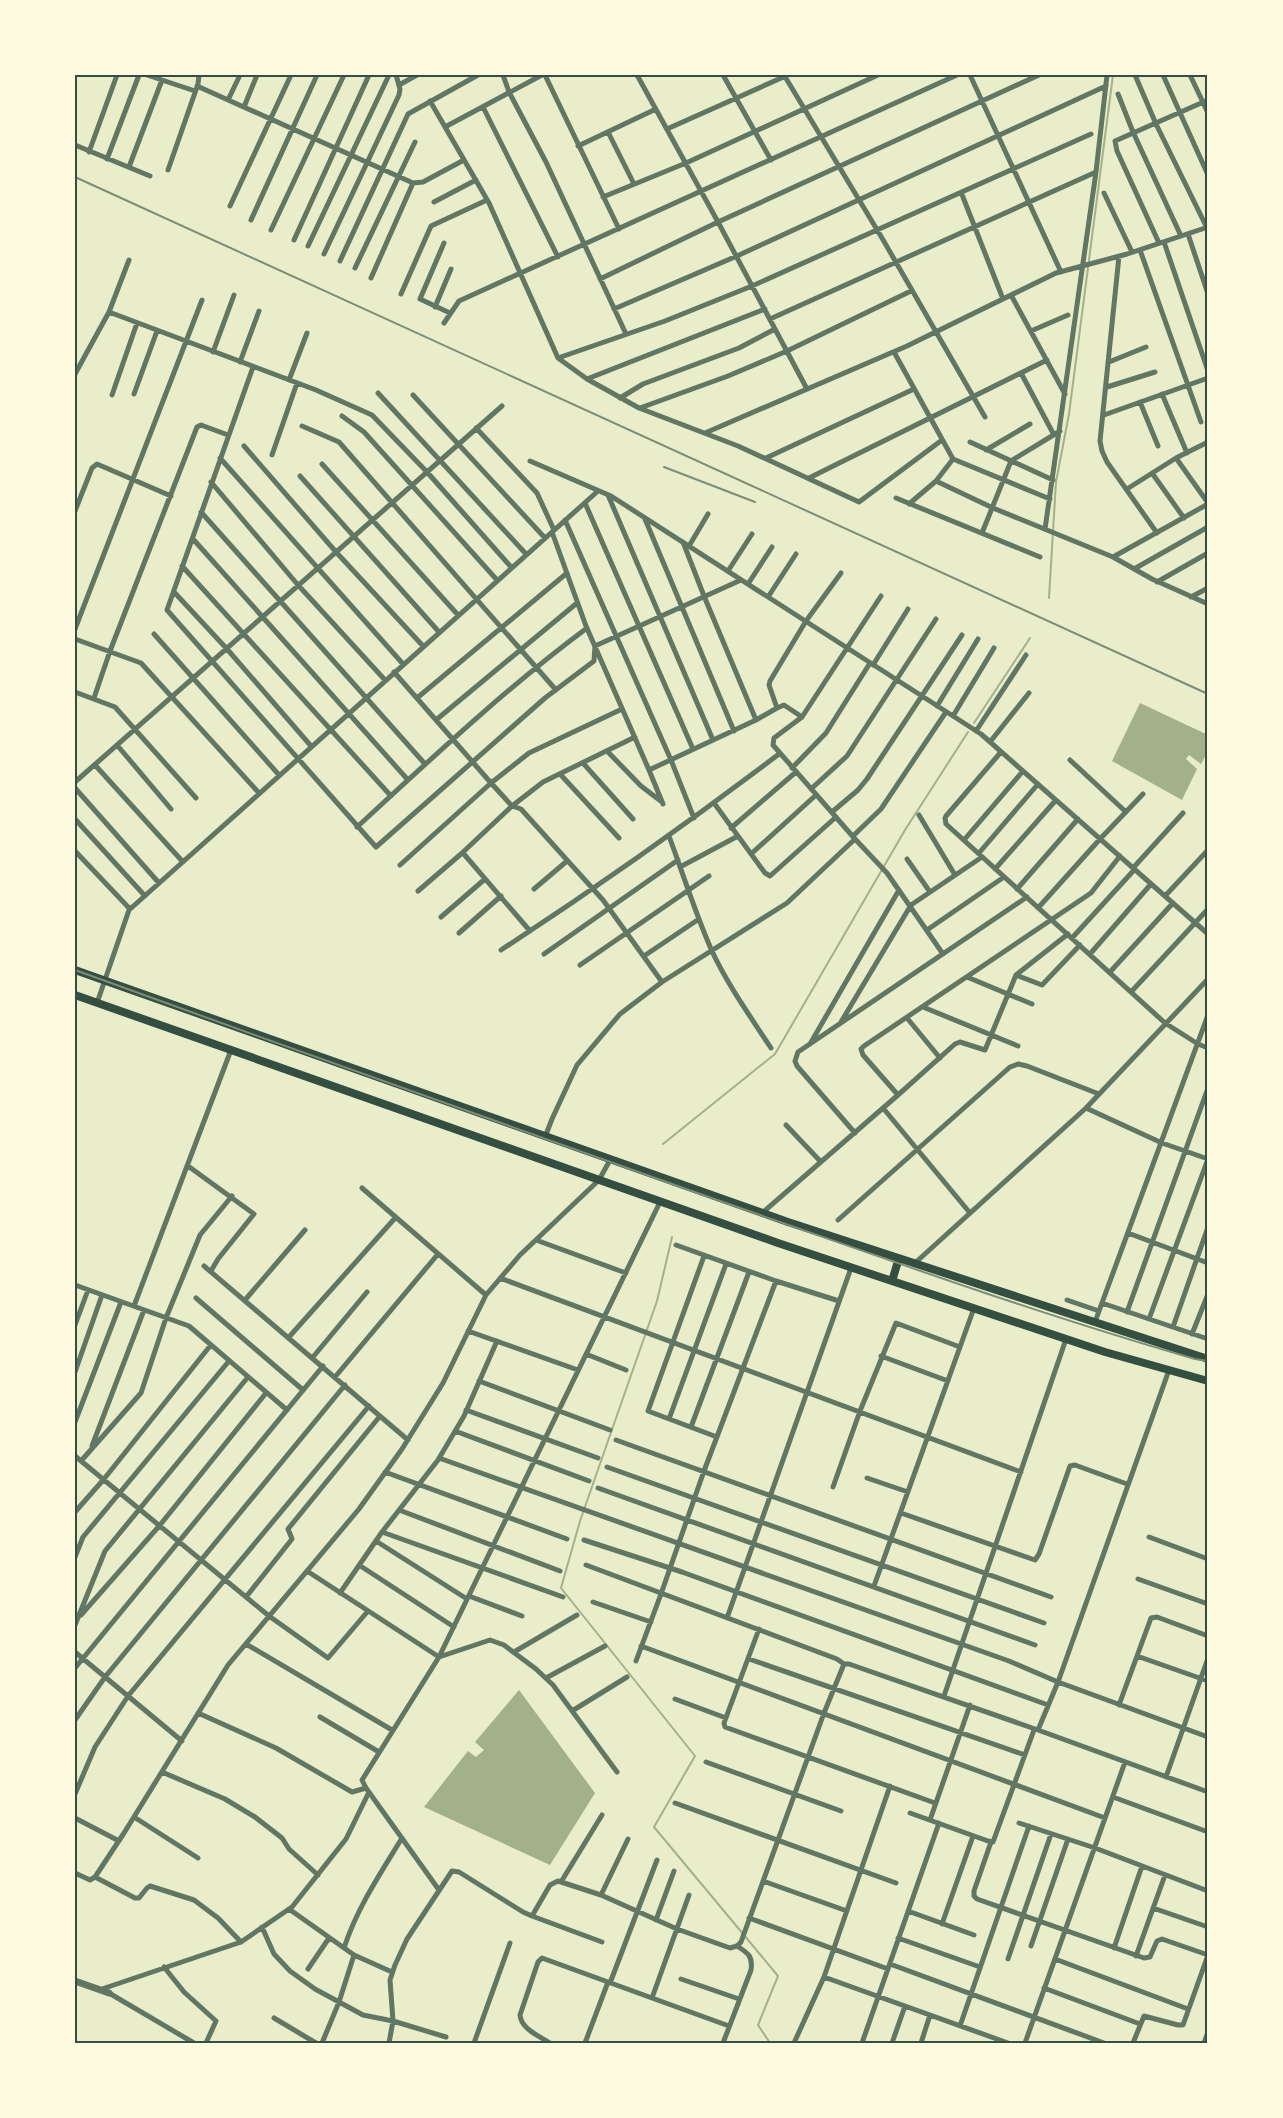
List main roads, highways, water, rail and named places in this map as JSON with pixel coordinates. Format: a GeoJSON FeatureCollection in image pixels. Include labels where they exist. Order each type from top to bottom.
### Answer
{"type":"FeatureCollection","features":[{"type":"Feature","properties":{"kind":"highway"},"geometry":{"type":"LineString","coordinates":[[75,970],[762,1213],[1208,1359]]}},
{"type":"Feature","properties":{"kind":"highway"},"geometry":{"type":"LineString","coordinates":[[75,995],[851,1268],[1066,1339],[1208,1382]]}},
{"type":"Feature","properties":{"kind":"highway"},"geometry":{"type":"LineString","coordinates":[[892,1281],[899,1258]]}},
{"type":"Feature","properties":{"kind":"waterway"},"geometry":{"type":"LineString","coordinates":[[1049,598],[1056,482],[1069,414],[1113,75]]}},
{"type":"Feature","properties":{"kind":"waterway"},"geometry":{"type":"LineString","coordinates":[[974,723],[1030,638]]}},
{"type":"Feature","properties":{"kind":"waterway"},"geometry":{"type":"LineString","coordinates":[[663,1144],[775,1054],[905,830],[968,732]]}},
{"type":"Feature","properties":{"kind":"waterway"},"geometry":{"type":"LineString","coordinates":[[672,1237],[657,1301],[580,1521],[561,1588],[695,1756],[654,1827],[778,1976],[758,2025],[770,2043]]}},
{"type":"Feature","properties":{"kind":"railway"},"geometry":{"type":"LineString","coordinates":[[75,177],[1208,694]]}},
{"type":"Feature","properties":{"kind":"railway"},"geometry":{"type":"LineString","coordinates":[[664,467],[755,502]]}},
{"type":"Feature","properties":{"kind":"railway"},"geometry":{"type":"LineString","coordinates":[[75,970],[887,1259],[1133,1341],[1208,1361]]}}]}
